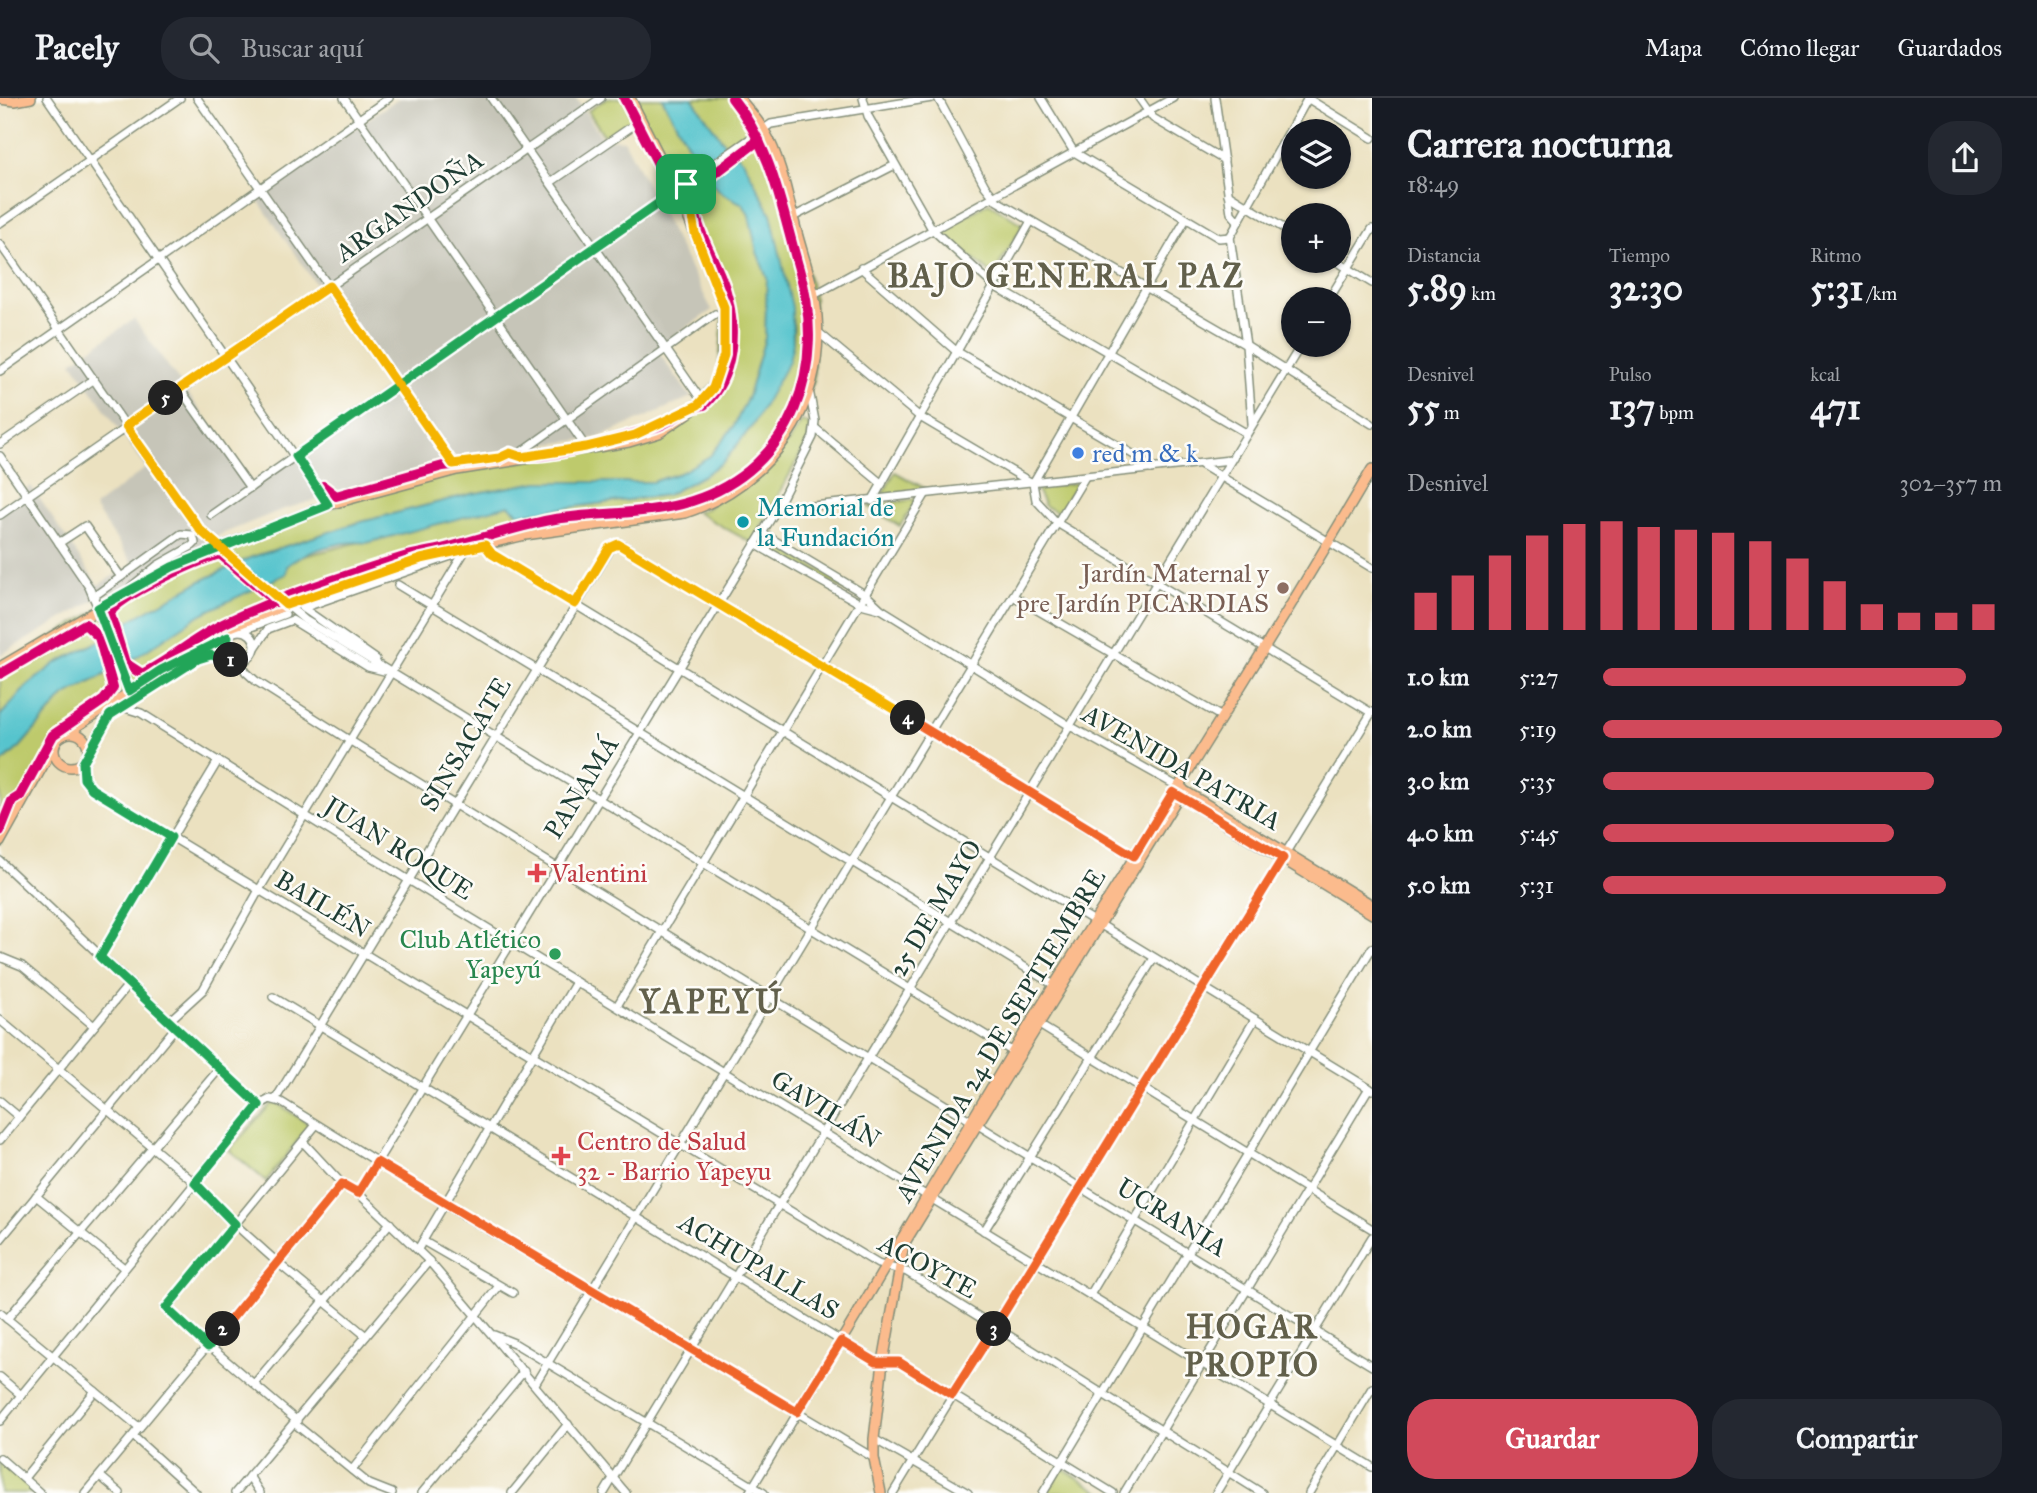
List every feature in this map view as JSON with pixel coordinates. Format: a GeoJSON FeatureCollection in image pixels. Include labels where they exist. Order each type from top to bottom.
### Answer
{"type":"FeatureCollection","features":[{"type":"Feature","properties":{"kind":"main road"},"geometry":{"type":"LineString","coordinates":[[0,99],[15,101],[31,98]]}},
{"type":"Feature","properties":{"kind":"main road"},"geometry":{"type":"LineString","coordinates":[[0,667],[128,590],[172,567],[328,505],[457,470],[588,450],[659,433],[686,416],[713,388],[722,367],[725,312],[677,191],[630,98]]}},
{"type":"Feature","properties":{"kind":"main road"},"geometry":{"type":"LineString","coordinates":[[0,842],[59,740],[129,691],[228,628],[285,610],[421,559],[534,533],[665,518],[708,505],[735,490],[768,462],[792,430],[810,395],[817,362],[818,332],[814,295],[793,217],[763,129],[739,98]]}},
{"type":"Feature","properties":{"kind":"main road"},"geometry":{"type":"LineString","coordinates":[[690,181],[695,233]]}},
{"type":"Feature","properties":{"kind":"main road","name":"AVENIDA 24 DE SEPTIEMBRE"},"geometry":{"type":"LineString","coordinates":[[1035,1023],[1054,985],[1096,925],[1134,856],[1178,791],[1372,469]]}},
{"type":"Feature","properties":{"kind":"main road"},"geometry":{"type":"LineString","coordinates":[[98,608],[129,691]]}},
{"type":"Feature","properties":{"kind":"main road"},"geometry":{"type":"LineString","coordinates":[[72,733],[82,737],[88,752],[83,763],[72,767],[62,764],[55,755],[59,740],[72,733]]}},
{"type":"Feature","properties":{"kind":"main road","name":"AVENIDA 24 DE SEPTIEMBRE"},"geometry":{"type":"LineString","coordinates":[[841,1341],[1035,1023],[1173,804],[1178,791]]}},
{"type":"Feature","properties":{"kind":"main road","name":"AVENIDA PATRIA"},"geometry":{"type":"LineString","coordinates":[[1178,791],[1372,905]]}},
{"type":"Feature","properties":{"kind":"main road","name":"AVENIDA PATRIA"},"geometry":{"type":"LineString","coordinates":[[1285,855],[1372,914]]}},
{"type":"Feature","properties":{"kind":"main road","name":"AVENIDA 24 DE SEPTIEMBRE"},"geometry":{"type":"LineString","coordinates":[[881,1493],[874,1458],[874,1439],[898,1269],[904,1244],[929,1197]]}},
{"type":"Feature","properties":{"kind":"main road","name":"ACHUPALLAS"},"geometry":{"type":"LineString","coordinates":[[841,1341],[876,1362],[883,1362]]}},
{"type":"Feature","properties":{"kind":"street"},"geometry":{"type":"LineString","coordinates":[[47,98],[328,505]]}},
{"type":"Feature","properties":{"kind":"street"},"geometry":{"type":"LineString","coordinates":[[0,223],[180,98]]}},
{"type":"Feature","properties":{"kind":"street"},"geometry":{"type":"LineString","coordinates":[[197,98],[457,470]]}},
{"type":"Feature","properties":{"kind":"street"},"geometry":{"type":"LineString","coordinates":[[344,98],[588,450]]}},
{"type":"Feature","properties":{"kind":"street"},"geometry":{"type":"LineString","coordinates":[[0,371],[389,98]]}},
{"type":"Feature","properties":{"kind":"street"},"geometry":{"type":"LineString","coordinates":[[491,98],[702,401]]}},
{"type":"Feature","properties":{"kind":"street","name":"ARGANDOÑA"},"geometry":{"type":"LineString","coordinates":[[0,515],[601,98]]}},
{"type":"Feature","properties":{"kind":"street"},"geometry":{"type":"LineString","coordinates":[[863,98],[864,108],[932,229],[995,286],[1246,433]]}},
{"type":"Feature","properties":{"kind":"street"},"geometry":{"type":"LineString","coordinates":[[211,515],[763,129],[779,121],[932,98]]}},
{"type":"Feature","properties":{"kind":"street"},"geometry":{"type":"LineString","coordinates":[[938,98],[992,196],[1245,345],[1372,424]]}},
{"type":"Feature","properties":{"kind":"street"},"geometry":{"type":"LineString","coordinates":[[1041,98],[1074,152],[1219,238],[1230,237]]}},
{"type":"Feature","properties":{"kind":"street"},"geometry":{"type":"LineString","coordinates":[[1139,98],[1148,113],[1224,160]]}},
{"type":"Feature","properties":{"kind":"street"},"geometry":{"type":"LineString","coordinates":[[814,295],[1173,98]]}},
{"type":"Feature","properties":{"kind":"street"},"geometry":{"type":"LineString","coordinates":[[1215,98],[1231,213],[1238,221]]}},
{"type":"Feature","properties":{"kind":"street"},"geometry":{"type":"LineString","coordinates":[[1252,424],[1245,345],[1230,237],[1308,98],[1372,138]]}},
{"type":"Feature","properties":{"kind":"street"},"geometry":{"type":"LineString","coordinates":[[551,182],[641,120]]}},
{"type":"Feature","properties":{"kind":"street"},"geometry":{"type":"LineString","coordinates":[[793,217],[895,165]]}},
{"type":"Feature","properties":{"kind":"street"},"geometry":{"type":"LineString","coordinates":[[1228,194],[1281,226]]}},
{"type":"Feature","properties":{"kind":"street"},"geometry":{"type":"LineString","coordinates":[[893,1493],[1372,713],[1057,523],[1036,500],[1033,483],[1186,219]]}},
{"type":"Feature","properties":{"kind":"street"},"geometry":{"type":"LineString","coordinates":[[872,501],[1031,221]]}},
{"type":"Feature","properties":{"kind":"street"},"geometry":{"type":"LineString","coordinates":[[1351,263],[1372,229]]}},
{"type":"Feature","properties":{"kind":"street"},"geometry":{"type":"LineString","coordinates":[[0,244],[191,520],[285,610],[369,667],[391,672]]}},
{"type":"Feature","properties":{"kind":"street"},"geometry":{"type":"LineString","coordinates":[[861,268],[956,351],[1141,459],[1151,469]]}},
{"type":"Feature","properties":{"kind":"street"},"geometry":{"type":"LineString","coordinates":[[1351,270],[1372,283]]}},
{"type":"Feature","properties":{"kind":"street"},"geometry":{"type":"LineString","coordinates":[[505,463],[715,314]]}},
{"type":"Feature","properties":{"kind":"street"},"geometry":{"type":"LineString","coordinates":[[818,332],[920,417],[1033,483]]}},
{"type":"Feature","properties":{"kind":"street","name":"25 DE MAYO"},"geometry":{"type":"LineString","coordinates":[[604,1493],[1294,357]]}},
{"type":"Feature","properties":{"kind":"street"},"geometry":{"type":"LineString","coordinates":[[0,444],[93,380]]}},
{"type":"Feature","properties":{"kind":"street"},"geometry":{"type":"LineString","coordinates":[[180,389],[250,488]]}},
{"type":"Feature","properties":{"kind":"street"},"geometry":{"type":"LineString","coordinates":[[810,395],[815,428],[882,484]]}},
{"type":"Feature","properties":{"kind":"street","name":"PANAMÁ"},"geometry":{"type":"LineString","coordinates":[[358,1193],[762,533],[810,444],[815,428]]}},
{"type":"Feature","properties":{"kind":"street"},"geometry":{"type":"LineString","coordinates":[[0,456],[60,543],[98,608]]}},
{"type":"Feature","properties":{"kind":"street"},"geometry":{"type":"LineString","coordinates":[[804,507],[1230,460]]}},
{"type":"Feature","properties":{"kind":"street"},"geometry":{"type":"LineString","coordinates":[[1202,465],[1372,568]]}},
{"type":"Feature","properties":{"kind":"street"},"geometry":{"type":"LineString","coordinates":[[535,1384],[1085,477]]}},
{"type":"Feature","properties":{"kind":"street"},"geometry":{"type":"LineString","coordinates":[[617,1006],[925,495]]}},
{"type":"Feature","properties":{"kind":"street"},"geometry":{"type":"LineString","coordinates":[[60,543],[85,526],[121,577]]}},
{"type":"Feature","properties":{"kind":"street"},"geometry":{"type":"LineString","coordinates":[[93,597],[181,534],[187,532],[194,537],[192,546],[151,569],[128,590]]}},
{"type":"Feature","properties":{"kind":"street"},"geometry":{"type":"LineString","coordinates":[[762,533],[866,595],[881,609]]}},
{"type":"Feature","properties":{"kind":"street","name":"SINSACATE"},"geometry":{"type":"LineString","coordinates":[[275,1100],[362,952],[609,548],[618,544],[718,604]]}},
{"type":"Feature","properties":{"kind":"street"},"geometry":{"type":"LineString","coordinates":[[755,544],[861,604],[881,609]]}},
{"type":"Feature","properties":{"kind":"street"},"geometry":{"type":"LineString","coordinates":[[485,545],[492,554],[680,666],[1096,925],[1371,1089],[1124,1493]]}},
{"type":"Feature","properties":{"kind":"street"},"geometry":{"type":"LineString","coordinates":[[169,1022],[203,990],[259,890],[465,551]]}},
{"type":"Feature","properties":{"kind":"street"},"geometry":{"type":"LineString","coordinates":[[391,672],[303,608],[465,551]]}},
{"type":"Feature","properties":{"kind":"street"},"geometry":{"type":"LineString","coordinates":[[398,585],[1054,985]]}},
{"type":"Feature","properties":{"kind":"street"},"geometry":{"type":"LineString","coordinates":[[1013,596],[1222,717]]}},
{"type":"Feature","properties":{"kind":"street"},"geometry":{"type":"LineString","coordinates":[[718,604],[1134,856]]}},
{"type":"Feature","properties":{"kind":"street","name":"AVENIDA PATRIA"},"geometry":{"type":"LineString","coordinates":[[881,609],[1178,791]]}},
{"type":"Feature","properties":{"kind":"street"},"geometry":{"type":"LineString","coordinates":[[161,670],[285,610]]}},
{"type":"Feature","properties":{"kind":"street"},"geometry":{"type":"LineString","coordinates":[[88,752],[107,719],[198,659],[211,655],[238,660],[251,656],[268,629],[285,610]]}},
{"type":"Feature","properties":{"kind":"street"},"geometry":{"type":"LineString","coordinates":[[285,610],[1016,1054]]}},
{"type":"Feature","properties":{"kind":"street"},"geometry":{"type":"LineString","coordinates":[[241,631],[250,635],[255,648]]}},
{"type":"Feature","properties":{"kind":"street"},"geometry":{"type":"LineString","coordinates":[[228,637],[226,650],[238,660]]}},
{"type":"Feature","properties":{"kind":"street","name":"UCRANIA"},"geometry":{"type":"LineString","coordinates":[[238,660],[256,681],[349,740],[1082,1186],[1372,1366]]}},
{"type":"Feature","properties":{"kind":"street","name":"JUAN ROQUE"},"geometry":{"type":"LineString","coordinates":[[122,707],[141,713],[724,1071]]}},
{"type":"Feature","properties":{"kind":"street"},"geometry":{"type":"LineString","coordinates":[[100,957],[218,761]]}},
{"type":"Feature","properties":{"kind":"street","name":"BAILÉN"},"geometry":{"type":"LineString","coordinates":[[83,763],[83,774],[88,786],[680,1144]]}},
{"type":"Feature","properties":{"kind":"street"},"geometry":{"type":"LineString","coordinates":[[0,861],[259,1105]]}},
{"type":"Feature","properties":{"kind":"street"},"geometry":{"type":"LineString","coordinates":[[1043,1493],[1372,948]]}},
{"type":"Feature","properties":{"kind":"street"},"geometry":{"type":"LineString","coordinates":[[0,957],[22,967],[94,1026]]}},
{"type":"Feature","properties":{"kind":"street"},"geometry":{"type":"LineString","coordinates":[[984,1231],[1154,958]]}},
{"type":"Feature","properties":{"kind":"street"},"geometry":{"type":"LineString","coordinates":[[418,1250],[576,982]]}},
{"type":"Feature","properties":{"kind":"street"},"geometry":{"type":"LineString","coordinates":[[0,1140],[129,984]]}},
{"type":"Feature","properties":{"kind":"street","name":"ACHUPALLAS"},"geometry":{"type":"LineString","coordinates":[[273,998],[841,1341]]}},
{"type":"Feature","properties":{"kind":"street"},"geometry":{"type":"LineString","coordinates":[[1090,1295],[1255,1019]]}},
{"type":"Feature","properties":{"kind":"street"},"geometry":{"type":"LineString","coordinates":[[0,1020],[195,1183],[278,1263],[366,1336]]}},
{"type":"Feature","properties":{"kind":"street"},"geometry":{"type":"LineString","coordinates":[[1035,1023],[1372,1229]]}},
{"type":"Feature","properties":{"kind":"street"},"geometry":{"type":"LineString","coordinates":[[0,1240],[175,1028]]}},
{"type":"Feature","properties":{"kind":"street"},"geometry":{"type":"LineString","coordinates":[[140,1428],[3,1316],[80,1232],[219,1069]]}},
{"type":"Feature","properties":{"kind":"street","name":"GAVILÁN"},"geometry":{"type":"LineString","coordinates":[[724,1071],[1372,1467]]}},
{"type":"Feature","properties":{"kind":"street"},"geometry":{"type":"LineString","coordinates":[[0,1421],[259,1105],[266,1100],[275,1100],[874,1458]]}},
{"type":"Feature","properties":{"kind":"street"},"geometry":{"type":"LineString","coordinates":[[0,1101],[19,1117]]}},
{"type":"Feature","properties":{"kind":"street"},"geometry":{"type":"LineString","coordinates":[[316,1125],[168,1304],[168,1313],[352,1470],[373,1486],[391,1493]]}},
{"type":"Feature","properties":{"kind":"street"},"geometry":{"type":"LineString","coordinates":[[303,1142],[342,1184],[358,1193],[429,1261],[626,1493]]}},
{"type":"Feature","properties":{"kind":"street","name":"ACOYTE"},"geometry":{"type":"LineString","coordinates":[[680,1144],[886,1267],[898,1269],[1262,1493]]}},
{"type":"Feature","properties":{"kind":"street"},"geometry":{"type":"LineString","coordinates":[[85,1493],[342,1184]]}},
{"type":"Feature","properties":{"kind":"street"},"geometry":{"type":"LineString","coordinates":[[37,1196],[124,1268]]}},
{"type":"Feature","properties":{"kind":"street"},"geometry":{"type":"LineString","coordinates":[[254,1384],[390,1223]]}},
{"type":"Feature","properties":{"kind":"street"},"geometry":{"type":"LineString","coordinates":[[0,1225],[7,1231]]}},
{"type":"Feature","properties":{"kind":"street"},"geometry":{"type":"LineString","coordinates":[[1216,1493],[1372,1237]]}},
{"type":"Feature","properties":{"kind":"street"},"geometry":{"type":"LineString","coordinates":[[423,1241],[513,1293]]}},
{"type":"Feature","properties":{"kind":"street"},"geometry":{"type":"LineString","coordinates":[[235,1493],[429,1261]]}},
{"type":"Feature","properties":{"kind":"street"},"geometry":{"type":"LineString","coordinates":[[352,1470],[499,1286]]}},
{"type":"Feature","properties":{"kind":"street"},"geometry":{"type":"LineString","coordinates":[[493,1335],[547,1363],[647,1423],[751,1490],[764,1493]]}},
{"type":"Feature","properties":{"kind":"street"},"geometry":{"type":"LineString","coordinates":[[751,1490],[841,1341]]}},
{"type":"Feature","properties":{"kind":"street","name":"ACHUPALLAS"},"geometry":{"type":"LineString","coordinates":[[883,1362],[899,1362],[1113,1493]]}},
{"type":"Feature","properties":{"kind":"street"},"geometry":{"type":"LineString","coordinates":[[422,1493],[524,1371]]}},
{"type":"Feature","properties":{"kind":"street"},"geometry":{"type":"LineString","coordinates":[[0,1377],[21,1395]]}},
{"type":"Feature","properties":{"kind":"street"},"geometry":{"type":"LineString","coordinates":[[1309,1493],[1372,1388]]}},
{"type":"Feature","properties":{"kind":"street"},"geometry":{"type":"LineString","coordinates":[[24,1478],[95,1391]]}},
{"type":"Feature","properties":{"kind":"street"},"geometry":{"type":"LineString","coordinates":[[512,1493],[568,1424]]}},
{"type":"Feature","properties":{"kind":"street"},"geometry":{"type":"LineString","coordinates":[[133,1436],[195,1493]]}},
{"type":"Feature","properties":{"kind":"street"},"geometry":{"type":"LineString","coordinates":[[874,1439],[967,1493]]}},
{"type":"Feature","properties":{"kind":"street"},"geometry":{"type":"LineString","coordinates":[[0,1458],[40,1493]]}},
{"type":"Feature","properties":{"kind":"street"},"geometry":{"type":"LineString","coordinates":[[100,1476],[120,1493]]}},
{"type":"Feature","properties":{"kind":"street"},"geometry":{"type":"LineString","coordinates":[[249,1476],[260,1493]]}},
{"type":"Feature","properties":{"kind":"shaded area"},"geometry":{"type":"Polygon","coordinates":[[[399,98],[576,98],[603,139],[624,140],[712,310],[656,349],[691,397],[598,438],[514,448],[420,470],[281,510],[217,536],[219,548],[93,601],[0,655],[0,508],[31,486],[98,585],[133,564],[94,507],[146,468],[72,362],[134,319],[252,482],[387,388],[255,196],[399,98]]]}},
{"type":"Feature","properties":{"kind":"green space"},"geometry":{"type":"Polygon","coordinates":[[[607,98],[624,98],[633,121],[605,137],[588,111],[607,98]]]}},
{"type":"Feature","properties":{"kind":"green space"},"geometry":{"type":"Polygon","coordinates":[[[630,98],[662,98],[707,179],[722,193],[743,204],[749,215],[767,278],[765,338],[748,397],[734,426],[710,456],[680,473],[652,482],[538,482],[471,494],[357,523],[252,557],[201,581],[118,627],[106,638],[56,663],[27,686],[0,716],[0,667],[171,567],[395,484],[629,442],[677,422],[718,379],[724,303],[630,98]]]}},
{"type":"Feature","properties":{"kind":"green space"},"geometry":{"type":"Polygon","coordinates":[[[692,98],[739,98],[766,134],[814,295],[814,382],[768,462],[708,505],[534,533],[430,557],[228,628],[66,734],[55,744],[0,842],[0,764],[20,747],[64,696],[129,662],[180,626],[287,566],[296,558],[509,505],[520,514],[667,495],[724,461],[753,425],[793,344],[794,327],[771,214],[743,160],[724,143],[692,98]]]}},
{"type":"Feature","properties":{"kind":"green space"},"geometry":{"type":"Polygon","coordinates":[[[989,203],[1023,225],[993,275],[940,231],[989,203]]]}},
{"type":"Feature","properties":{"kind":"green space"},"geometry":{"type":"Polygon","coordinates":[[[802,421],[810,425],[809,439],[752,543],[696,512],[708,508],[789,441],[802,421]]]}},
{"type":"Feature","properties":{"kind":"green space"},"geometry":{"type":"Polygon","coordinates":[[[895,472],[926,489],[881,497],[895,472]]]}},
{"type":"Feature","properties":{"kind":"green space"},"geometry":{"type":"Polygon","coordinates":[[[1077,483],[1059,513],[1045,506],[1036,488],[1077,483]]]}},
{"type":"Feature","properties":{"kind":"green space"},"geometry":{"type":"Polygon","coordinates":[[[917,499],[900,526],[868,506],[917,499]]]}},
{"type":"Feature","properties":{"kind":"green space"},"geometry":{"type":"Polygon","coordinates":[[[763,538],[864,595],[861,599],[760,543],[763,538]]]}},
{"type":"Feature","properties":{"kind":"green space"},"geometry":{"type":"Polygon","coordinates":[[[271,1104],[278,1104],[310,1125],[266,1181],[229,1150],[271,1104]]]}},
{"type":"Feature","properties":{"kind":"green space"},"geometry":{"type":"Polygon","coordinates":[[[0,1461],[38,1493],[0,1493],[0,1461]]]}},
{"type":"Feature","properties":{"kind":"green space"},"geometry":{"type":"Polygon","coordinates":[[[1062,1468],[1102,1493],[1047,1493],[1062,1468]]]}},
{"type":"Feature","properties":{"kind":"water"},"geometry":{"type":"Polygon","coordinates":[[[662,98],[692,98],[724,143],[743,160],[771,214],[792,307],[793,344],[789,361],[753,425],[724,461],[667,495],[519,514],[509,505],[367,543],[347,543],[314,551],[287,566],[286,574],[201,614],[129,662],[64,696],[20,747],[0,764],[0,716],[27,686],[56,663],[106,638],[118,627],[201,581],[252,557],[357,523],[471,494],[538,482],[652,482],[680,473],[710,456],[734,426],[748,397],[765,338],[767,278],[757,252],[749,215],[743,204],[722,193],[707,179],[662,98]]]}},
{"type":"Feature","properties":{"kind":"cycle path"},"geometry":{"type":"LineString","coordinates":[[624,98],[671,189],[702,169]]}},
{"type":"Feature","properties":{"kind":"cycle path"},"geometry":{"type":"LineString","coordinates":[[276,602],[220,554],[141,589],[126,598],[110,614],[125,663],[142,674],[227,622],[335,579],[401,558],[542,522],[676,506],[727,485],[756,464],[778,438],[795,409],[805,376],[809,341],[807,305],[774,180],[757,137],[732,98]]}},
{"type":"Feature","properties":{"kind":"cycle path"},"geometry":{"type":"LineString","coordinates":[[323,486],[336,496],[443,466],[499,459],[510,453],[522,456],[560,453],[656,427],[691,408],[704,405],[722,380],[731,351],[732,335],[725,288],[696,216],[693,190],[759,140]]}},
{"type":"Feature","properties":{"kind":"cycle path"},"geometry":{"type":"LineString","coordinates":[[0,674],[85,624],[99,637],[113,688],[104,700],[53,735],[20,796],[12,801],[0,831]]}},
{"type":"Feature","properties":{"kind":"place","name":"red m & k"},"geometry":{"type":"Point","coordinates":[1078,453]}},
{"type":"Feature","properties":{"kind":"place","name":"Memorial de la Fundación"},"geometry":{"type":"Point","coordinates":[743,522]}},
{"type":"Feature","properties":{"kind":"place","name":"Jardín Maternal y pre Jardín PICARDIAS"},"geometry":{"type":"Point","coordinates":[1283,588]}},
{"type":"Feature","properties":{"kind":"place","name":"Valentini"},"geometry":{"type":"Point","coordinates":[537,873]}},
{"type":"Feature","properties":{"kind":"place","name":"Club Atlético Yapeyú"},"geometry":{"type":"Point","coordinates":[555,954]}},
{"type":"Feature","properties":{"kind":"place","name":"Centro de Salud 32 - Barrio Yapeyu"},"geometry":{"type":"Point","coordinates":[561,1156]}},
{"type":"Feature","properties":{"kind":"district","name":"BAJO GENERAL PAZ"},"geometry":{"type":"Point","coordinates":[1066,276]}},
{"type":"Feature","properties":{"kind":"district","name":"YAPEYÚ"},"geometry":{"type":"Point","coordinates":[711,1002]}},
{"type":"Feature","properties":{"kind":"district","name":"HOGAR PROPIO"},"geometry":{"type":"Point","coordinates":[1252,1346]}},
{"type":"Feature","properties":{"kind":"route"},"geometry":{"type":"LineString","coordinates":[[686,184],[447,351],[398,385],[347,420],[296,456],[328,505],[219,548],[172,567],[98,608],[129,691],[161,670],[228,637],[226,650],[236,660],[211,655],[193,661],[139,699],[110,715],[95,737],[82,769],[86,782],[92,789],[171,837],[100,957],[259,1105],[195,1183],[235,1224],[166,1308],[168,1313],[208,1347],[342,1184],[358,1193],[377,1162],[797,1412],[841,1341],[876,1362],[899,1362],[952,1395],[1283,858],[1173,792],[1134,856],[622,545],[609,548],[575,604],[492,554],[485,545],[421,559],[286,605],[219,548],[191,520],[126,426],[329,286],[363,336],[398,385],[453,464],[499,458],[510,453],[522,457],[586,447],[635,435],[644,429],[657,426],[692,405],[698,405],[709,394],[718,379],[724,355],[724,303],[695,233],[686,184]]}}]}
